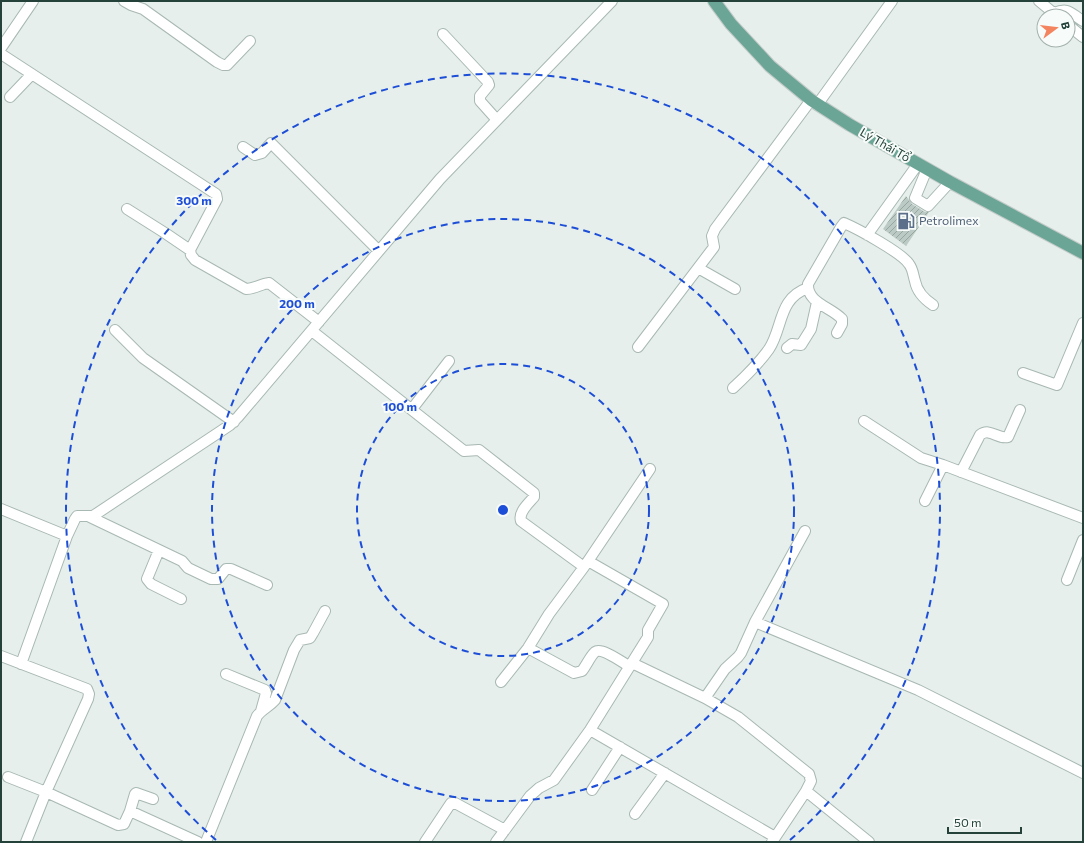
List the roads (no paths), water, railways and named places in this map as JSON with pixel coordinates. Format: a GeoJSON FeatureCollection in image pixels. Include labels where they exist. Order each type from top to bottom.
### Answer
{"type":"FeatureCollection","features":[{"type":"Feature","properties":{"kind":"main road","name":"Lý Thái Tổ"},"geometry":{"type":"LineString","coordinates":[[718,3],[731,24],[770,66],[814,102],[950,182],[1083,253]]}},
{"type":"Feature","properties":{"kind":"street"},"geometry":{"type":"LineString","coordinates":[[1,48],[33,1]]}},
{"type":"Feature","properties":{"kind":"street"},"geometry":{"type":"LineString","coordinates":[[124,1],[143,9],[223,65],[228,65],[250,41]]}},
{"type":"Feature","properties":{"kind":"street"},"geometry":{"type":"LineString","coordinates":[[90,517],[234,422],[440,179],[612,1]]}},
{"type":"Feature","properties":{"kind":"street"},"geometry":{"type":"LineString","coordinates":[[638,347],[714,248],[712,236],[715,229],[892,1]]}},
{"type":"Feature","properties":{"kind":"street"},"geometry":{"type":"LineString","coordinates":[[1039,1],[1055,8]]}},
{"type":"Feature","properties":{"kind":"street"},"geometry":{"type":"LineString","coordinates":[[443,34],[488,82],[489,85],[480,96],[480,101],[497,120]]}},
{"type":"Feature","properties":{"kind":"street"},"geometry":{"type":"LineString","coordinates":[[1,54],[216,194],[217,199],[190,250]]}},
{"type":"Feature","properties":{"kind":"street"},"geometry":{"type":"LineString","coordinates":[[10,97],[32,74]]}},
{"type":"Feature","properties":{"kind":"street"},"geometry":{"type":"LineString","coordinates":[[243,147],[255,155],[262,153],[271,143],[379,251]]}},
{"type":"Feature","properties":{"kind":"street"},"geometry":{"type":"LineString","coordinates":[[922,166],[915,198],[928,206],[950,182]]}},
{"type":"Feature","properties":{"kind":"street"},"geometry":{"type":"LineString","coordinates":[[867,235],[922,166]]}},
{"type":"Feature","properties":{"kind":"street"},"geometry":{"type":"LineString","coordinates":[[127,209],[190,250],[191,255],[195,260],[246,289],[252,289],[269,283],[319,322]]}},
{"type":"Feature","properties":{"kind":"street"},"geometry":{"type":"LineString","coordinates":[[837,333],[842,324],[842,319],[817,302],[810,295],[808,284],[844,223],[904,257],[912,268],[915,284],[920,293],[933,305]]}},
{"type":"Feature","properties":{"kind":"street"},"geometry":{"type":"LineString","coordinates":[[698,268],[735,289]]}},
{"type":"Feature","properties":{"kind":"street"},"geometry":{"type":"LineString","coordinates":[[733,388],[759,362],[770,348],[785,306],[801,290],[808,288]]}},
{"type":"Feature","properties":{"kind":"street"},"geometry":{"type":"LineString","coordinates":[[787,348],[792,344],[802,345],[811,329],[817,302]]}},
{"type":"Feature","properties":{"kind":"street"},"geometry":{"type":"LineString","coordinates":[[1024,373],[1057,385],[1083,323]]}},
{"type":"Feature","properties":{"kind":"street"},"geometry":{"type":"LineString","coordinates":[[115,330],[143,358],[234,422]]}},
{"type":"Feature","properties":{"kind":"street"},"geometry":{"type":"LineString","coordinates":[[312,331],[464,451],[479,450],[534,493],[534,497],[520,513],[520,518],[522,521],[586,564],[663,604],[648,630],[648,636],[590,730],[554,780],[538,788],[530,796],[496,842]]}},
{"type":"Feature","properties":{"kind":"street"},"geometry":{"type":"LineString","coordinates":[[412,410],[449,361]]}},
{"type":"Feature","properties":{"kind":"street"},"geometry":{"type":"LineString","coordinates":[[962,472],[980,435],[983,432],[988,432],[1000,438],[1008,437],[1020,410]]}},
{"type":"Feature","properties":{"kind":"street"},"geometry":{"type":"LineString","coordinates":[[864,421],[921,458],[1083,518]]}},
{"type":"Feature","properties":{"kind":"street"},"geometry":{"type":"LineString","coordinates":[[925,501],[943,465]]}},
{"type":"Feature","properties":{"kind":"street"},"geometry":{"type":"LineString","coordinates":[[500,682],[528,648],[549,614],[586,564],[650,469]]}},
{"type":"Feature","properties":{"kind":"street"},"geometry":{"type":"LineString","coordinates":[[1,509],[67,536]]}},
{"type":"Feature","properties":{"kind":"street"},"geometry":{"type":"LineString","coordinates":[[21,664],[67,536],[74,519],[80,515],[90,517],[182,561],[188,568],[211,579],[218,579],[226,569],[230,569],[268,585]]}},
{"type":"Feature","properties":{"kind":"street"},"geometry":{"type":"LineString","coordinates":[[705,698],[724,669],[741,653],[755,622],[805,531]]}},
{"type":"Feature","properties":{"kind":"street"},"geometry":{"type":"LineString","coordinates":[[1067,580],[1083,540]]}},
{"type":"Feature","properties":{"kind":"street"},"geometry":{"type":"LineString","coordinates":[[159,550],[147,579],[151,584],[181,599]]}},
{"type":"Feature","properties":{"kind":"street"},"geometry":{"type":"LineString","coordinates":[[206,842],[257,716],[270,707],[294,650],[300,640],[310,638],[325,611]]}},
{"type":"Feature","properties":{"kind":"street"},"geometry":{"type":"LineString","coordinates":[[755,622],[918,690],[1083,773]]}},
{"type":"Feature","properties":{"kind":"street"},"geometry":{"type":"LineString","coordinates":[[528,648],[574,673],[582,671],[594,653],[599,651],[605,652],[705,698],[738,717],[809,774],[811,781],[774,840],[665,773],[590,730]]}},
{"type":"Feature","properties":{"kind":"street"},"geometry":{"type":"LineString","coordinates":[[1,656],[86,689],[89,694],[26,842]]}},
{"type":"Feature","properties":{"kind":"street"},"geometry":{"type":"LineString","coordinates":[[226,674],[265,690],[266,693],[261,712]]}},
{"type":"Feature","properties":{"kind":"street"},"geometry":{"type":"LineString","coordinates":[[592,790],[620,748]]}},
{"type":"Feature","properties":{"kind":"street"},"geometry":{"type":"LineString","coordinates":[[635,814],[665,773]]}},
{"type":"Feature","properties":{"kind":"street"},"geometry":{"type":"LineString","coordinates":[[8,777],[46,792],[118,825],[124,824],[136,793],[153,799]]}},
{"type":"Feature","properties":{"kind":"street"},"geometry":{"type":"LineString","coordinates":[[806,791],[869,842]]}},
{"type":"Feature","properties":{"kind":"street"},"geometry":{"type":"LineString","coordinates":[[425,842],[451,803],[458,804],[505,830]]}},
{"type":"Feature","properties":{"kind":"street"},"geometry":{"type":"LineString","coordinates":[[130,811],[198,842]]}},
{"type":"Feature","properties":{"kind":"place","name":"Petrolimex"},"geometry":{"type":"Point","coordinates":[906,221]}}]}
